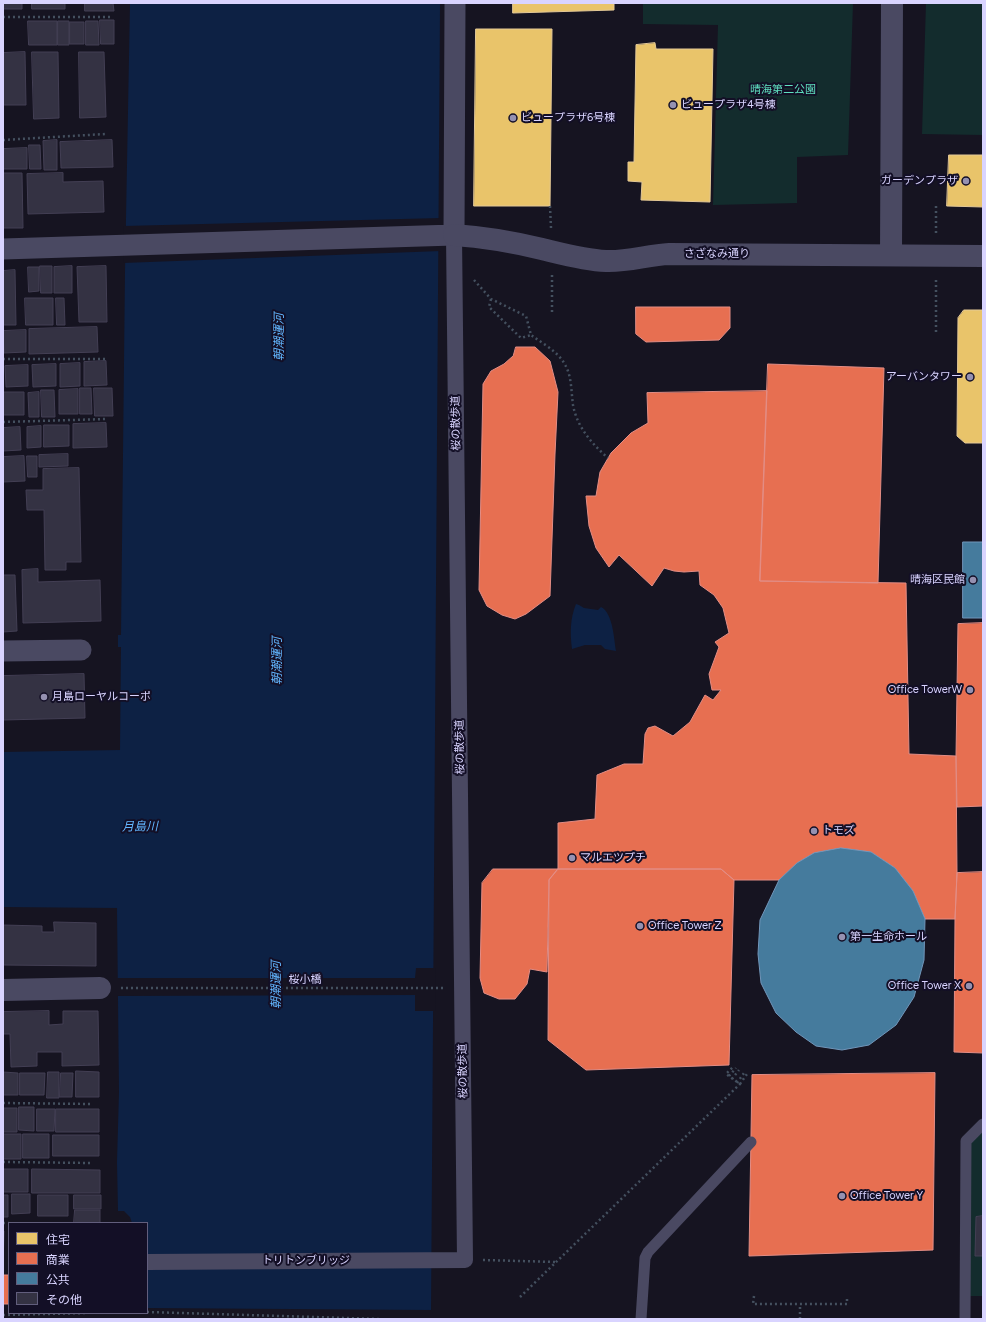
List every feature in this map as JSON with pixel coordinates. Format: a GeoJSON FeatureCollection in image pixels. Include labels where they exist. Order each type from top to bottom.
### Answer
{"type":"FeatureCollection","features":[{"type":"Feature","properties":{"kind":"street"},"geometry":{"type":"LineString","coordinates":[[3,248],[122,246],[450,235],[455,3]]}},
{"type":"Feature","properties":{"kind":"street"},"geometry":{"type":"LineString","coordinates":[[891,255],[892,3]]}},
{"type":"Feature","properties":{"kind":"street","name":"さざなみ通り"},"geometry":{"type":"LineString","coordinates":[[450,235],[485,237],[585,259],[606,261],[622,261],[652,255],[669,254],[983,256]]}},
{"type":"Feature","properties":{"kind":"street","name":"桜の散歩道"},"geometry":{"type":"LineString","coordinates":[[450,235],[465,1260]]}},
{"type":"Feature","properties":{"kind":"street"},"geometry":{"type":"LineString","coordinates":[[3,651],[81,650]]}},
{"type":"Feature","properties":{"kind":"street"},"geometry":{"type":"LineString","coordinates":[[3,990],[100,988]]}},
{"type":"Feature","properties":{"kind":"street","name":"トリトンブリッジ"},"geometry":{"type":"LineString","coordinates":[[148,1262],[465,1260]]}},
{"type":"Feature","properties":{"kind":"lane"},"geometry":{"type":"LineString","coordinates":[[965,1319],[966,1141],[983,1124]]}},
{"type":"Feature","properties":{"kind":"lane"},"geometry":{"type":"LineString","coordinates":[[641,1319],[645,1258],[648,1252],[751,1142]]}},
{"type":"Feature","properties":{"kind":"path"},"geometry":{"type":"LineString","coordinates":[[3,17],[110,17]]}},
{"type":"Feature","properties":{"kind":"path"},"geometry":{"type":"LineString","coordinates":[[3,140],[105,134]]}},
{"type":"Feature","properties":{"kind":"path"},"geometry":{"type":"LineString","coordinates":[[531,335],[521,338],[489,307],[491,299],[526,316],[531,335],[548,347],[564,363],[570,377],[573,406],[579,424],[588,438],[608,458]]}},
{"type":"Feature","properties":{"kind":"path"},"geometry":{"type":"LineString","coordinates":[[3,359],[105,359]]}},
{"type":"Feature","properties":{"kind":"path"},"geometry":{"type":"LineString","coordinates":[[3,422],[106,419]]}},
{"type":"Feature","properties":{"kind":"path","name":"桜小橋"},"geometry":{"type":"LineString","coordinates":[[100,988],[462,988]]}},
{"type":"Feature","properties":{"kind":"path"},"geometry":{"type":"LineString","coordinates":[[734,1067],[726,1074],[738,1084]]}},
{"type":"Feature","properties":{"kind":"path"},"geometry":{"type":"LineString","coordinates":[[732,1079],[739,1070]]}},
{"type":"Feature","properties":{"kind":"path"},"geometry":{"type":"LineString","coordinates":[[520,1297],[738,1084],[746,1074]]}},
{"type":"Feature","properties":{"kind":"path"},"geometry":{"type":"LineString","coordinates":[[3,1103],[91,1104]]}},
{"type":"Feature","properties":{"kind":"path"},"geometry":{"type":"LineString","coordinates":[[3,1162],[91,1163]]}},
{"type":"Feature","properties":{"kind":"path"},"geometry":{"type":"LineString","coordinates":[[465,1260],[556,1262]]}},
{"type":"Feature","properties":{"kind":"path"},"geometry":{"type":"LineString","coordinates":[[754,1296],[753,1304],[847,1304],[847,1296]]}},
{"type":"Feature","properties":{"kind":"path"},"geometry":{"type":"LineString","coordinates":[[800,1304],[800,1319]]}},
{"type":"Feature","properties":{"kind":"path"},"geometry":{"type":"LineString","coordinates":[[148,1312],[380,1319]]}},
{"type":"Feature","properties":{"kind":"path"},"geometry":{"type":"LineString","coordinates":[[3,1315],[45,1314]]}},
{"type":"Feature","properties":{"kind":"green space","name":"晴海第二公園"},"geometry":{"type":"Polygon","coordinates":[[[643,3],[853,3],[848,155],[797,157],[797,203],[713,205],[718,25],[643,24],[643,3]]]}},
{"type":"Feature","properties":{"kind":"green space"},"geometry":{"type":"Polygon","coordinates":[[[926,3],[983,3],[983,135],[922,134],[926,3]]]}},
{"type":"Feature","properties":{"kind":"green space"},"geometry":{"type":"Polygon","coordinates":[[[983,1123],[983,1296],[964,1296],[966,1141],[983,1123]]]}},
{"type":"Feature","properties":{"kind":"water"},"geometry":{"type":"Polygon","coordinates":[[[130,3],[440,3],[431,1312],[418,1312],[418,1319],[148,1313],[148,1222],[132,1222],[130,1217],[124,1211],[118,1211],[117,1162],[119,1092],[117,908],[3,907],[3,752],[120,750],[121,647],[118,647],[118,635],[121,635],[130,3]]]}},
{"type":"Feature","properties":{"kind":"water"},"geometry":{"type":"Polygon","coordinates":[[[576,604],[584,608],[598,610],[601,607],[605,610],[612,627],[616,651],[605,649],[601,645],[585,645],[572,649],[571,626],[576,604]]]}},
{"type":"Feature","properties":{"kind":"pier"},"geometry":{"type":"Polygon","coordinates":[[[441,218],[441,251],[123,263],[124,226],[441,218]]]}},
{"type":"Feature","properties":{"kind":"pier"},"geometry":{"type":"Polygon","coordinates":[[[416,968],[436,968],[435,1011],[415,1011],[415,995],[116,996],[116,978],[415,978],[416,968]]]}},
{"type":"Feature","properties":{"kind":"pier"},"geometry":{"type":"Polygon","coordinates":[[[148,1308],[433,1310],[432,1314],[420,1314],[420,1319],[133,1319],[133,1314],[148,1314],[148,1308]]]}},
{"type":"Feature","properties":{"kind":"building: 住宅"},"geometry":{"type":"Polygon","coordinates":[[[513,3],[614,3],[614,10],[513,13],[513,3]]]}},
{"type":"Feature","properties":{"kind":"building: 住宅","name":"ビュープラザ6号棟"},"geometry":{"type":"Polygon","coordinates":[[[476,29],[552,29],[550,206],[474,206],[476,29]]]}},
{"type":"Feature","properties":{"kind":"building: 住宅","name":"ビュープラザ4号棟"},"geometry":{"type":"Polygon","coordinates":[[[655,43],[656,49],[713,49],[710,202],[641,200],[642,182],[628,181],[628,162],[634,162],[636,45],[655,43]]]}},
{"type":"Feature","properties":{"kind":"building: 住宅","name":"ガーデンプラザ"},"geometry":{"type":"Polygon","coordinates":[[[949,155],[983,155],[983,207],[947,206],[949,155]]]}},
{"type":"Feature","properties":{"kind":"building: 住宅","name":"アーバンタワー"},"geometry":{"type":"Polygon","coordinates":[[[964,310],[983,310],[983,443],[965,443],[957,436],[958,318],[964,310]]]}},
{"type":"Feature","properties":{"kind":"building: 商業"},"geometry":{"type":"Polygon","coordinates":[[[636,307],[730,307],[730,328],[719,340],[646,342],[636,334],[636,307]]]}},
{"type":"Feature","properties":{"kind":"building: 商業"},"geometry":{"type":"Polygon","coordinates":[[[516,347],[535,347],[550,361],[558,392],[550,596],[526,614],[515,619],[502,615],[487,606],[479,590],[483,384],[491,371],[504,364],[513,356],[516,347]]]}},
{"type":"Feature","properties":{"kind":"building: 商業"},"geometry":{"type":"Polygon","coordinates":[[[768,364],[884,368],[878,583],[760,581],[768,364]]]}},
{"type":"Feature","properties":{"kind":"building: 商業"},"geometry":{"type":"Polygon","coordinates":[[[767,391],[760,581],[906,583],[909,754],[956,756],[957,873],[955,919],[925,919],[913,891],[895,868],[871,852],[841,848],[814,853],[797,863],[779,880],[734,880],[721,869],[558,869],[558,823],[595,819],[597,775],[624,764],[643,764],[645,734],[648,728],[655,726],[673,736],[690,722],[705,695],[713,700],[721,690],[712,690],[709,674],[719,647],[715,642],[729,633],[723,608],[714,595],[700,585],[699,571],[684,572],[664,568],[652,586],[619,555],[609,567],[596,548],[589,526],[586,496],[596,496],[600,472],[611,453],[631,433],[648,423],[647,393],[767,391]]]}},
{"type":"Feature","properties":{"kind":"building: 商業","name":"Office TowerW"},"geometry":{"type":"Polygon","coordinates":[[[983,623],[983,806],[957,807],[956,756],[958,624],[983,623]]]}},
{"type":"Feature","properties":{"kind":"building: 商業"},"geometry":{"type":"Polygon","coordinates":[[[493,869],[558,869],[549,880],[547,972],[530,969],[527,984],[515,999],[499,999],[484,993],[480,978],[482,883],[493,869]]]}},
{"type":"Feature","properties":{"kind":"building: 商業","name":"Office Tower Z"},"geometry":{"type":"Polygon","coordinates":[[[558,869],[721,869],[734,880],[729,1065],[586,1070],[548,1040],[549,880],[558,869]]]}},
{"type":"Feature","properties":{"kind":"building: 商業","name":"Office Tower X"},"geometry":{"type":"Polygon","coordinates":[[[983,872],[983,1053],[954,1052],[955,919],[957,873],[983,872]]]}},
{"type":"Feature","properties":{"kind":"building: 商業","name":"Office Tower Y"},"geometry":{"type":"Polygon","coordinates":[[[935,1073],[933,1250],[749,1256],[752,1075],[935,1073]]]}},
{"type":"Feature","properties":{"kind":"building: 商業"},"geometry":{"type":"Polygon","coordinates":[[[3,1275],[8,1275],[8,1304],[3,1304],[3,1275]]]}},
{"type":"Feature","properties":{"kind":"building: 公共","name":"晴海区民館"},"geometry":{"type":"Polygon","coordinates":[[[963,542],[983,542],[983,618],[963,618],[963,542]]]}},
{"type":"Feature","properties":{"kind":"building: 公共","name":"第一生命ホール"},"geometry":{"type":"Polygon","coordinates":[[[841,848],[871,852],[895,868],[913,891],[925,919],[924,960],[914,997],[896,1025],[869,1045],[842,1050],[816,1046],[796,1032],[776,1013],[761,983],[758,954],[760,920],[779,880],[797,863],[814,853],[841,848]]]}},
{"type":"Feature","properties":{"kind":"building: その他"},"geometry":{"type":"Polygon","coordinates":[[[3,3],[22,3],[22,9],[3,9],[3,3]]]}},
{"type":"Feature","properties":{"kind":"building: その他"},"geometry":{"type":"Polygon","coordinates":[[[32,3],[65,3],[65,9],[32,9],[32,3]]]}},
{"type":"Feature","properties":{"kind":"building: その他"},"geometry":{"type":"Polygon","coordinates":[[[85,3],[113,3],[114,11],[85,11],[85,3]]]}},
{"type":"Feature","properties":{"kind":"building: その他"},"geometry":{"type":"Polygon","coordinates":[[[100,20],[114,20],[114,44],[101,44],[100,20]]]}},
{"type":"Feature","properties":{"kind":"building: その他"},"geometry":{"type":"Polygon","coordinates":[[[28,21],[57,21],[57,45],[29,45],[28,21]]]}},
{"type":"Feature","properties":{"kind":"building: その他"},"geometry":{"type":"Polygon","coordinates":[[[58,21],[69,21],[69,45],[58,45],[58,21]]]}},
{"type":"Feature","properties":{"kind":"building: その他"},"geometry":{"type":"Polygon","coordinates":[[[86,21],[98,21],[99,45],[86,45],[86,21]]]}},
{"type":"Feature","properties":{"kind":"building: その他"},"geometry":{"type":"Polygon","coordinates":[[[70,22],[84,22],[84,44],[70,44],[70,22]]]}},
{"type":"Feature","properties":{"kind":"building: その他"},"geometry":{"type":"Polygon","coordinates":[[[25,52],[26,105],[3,105],[3,53],[25,52]]]}},
{"type":"Feature","properties":{"kind":"building: その他"},"geometry":{"type":"Polygon","coordinates":[[[32,52],[58,52],[59,118],[34,119],[32,52]]]}},
{"type":"Feature","properties":{"kind":"building: その他"},"geometry":{"type":"Polygon","coordinates":[[[79,52],[104,52],[106,117],[80,118],[79,52]]]}},
{"type":"Feature","properties":{"kind":"building: その他"},"geometry":{"type":"Polygon","coordinates":[[[57,140],[57,170],[44,170],[43,141],[57,140]]]}},
{"type":"Feature","properties":{"kind":"building: その他"},"geometry":{"type":"Polygon","coordinates":[[[112,140],[113,167],[61,168],[60,142],[112,140]]]}},
{"type":"Feature","properties":{"kind":"building: その他"},"geometry":{"type":"Polygon","coordinates":[[[29,145],[40,145],[41,169],[30,169],[29,145]]]}},
{"type":"Feature","properties":{"kind":"building: その他"},"geometry":{"type":"Polygon","coordinates":[[[27,148],[27,169],[3,169],[3,149],[27,148]]]}},
{"type":"Feature","properties":{"kind":"building: その他"},"geometry":{"type":"Polygon","coordinates":[[[3,173],[22,173],[23,228],[3,228],[3,173]]]}},
{"type":"Feature","properties":{"kind":"building: その他"},"geometry":{"type":"Polygon","coordinates":[[[63,173],[63,182],[103,181],[104,212],[28,214],[27,174],[63,173]]]}},
{"type":"Feature","properties":{"kind":"building: その他"},"geometry":{"type":"Polygon","coordinates":[[[40,266],[52,266],[52,293],[41,293],[40,266]]]}},
{"type":"Feature","properties":{"kind":"building: その他"},"geometry":{"type":"Polygon","coordinates":[[[72,266],[72,293],[54,293],[54,267],[72,266]]]}},
{"type":"Feature","properties":{"kind":"building: その他"},"geometry":{"type":"Polygon","coordinates":[[[106,266],[107,322],[79,322],[77,267],[106,266]]]}},
{"type":"Feature","properties":{"kind":"building: その他"},"geometry":{"type":"Polygon","coordinates":[[[28,267],[39,267],[39,291],[29,292],[28,267]]]}},
{"type":"Feature","properties":{"kind":"building: その他"},"geometry":{"type":"Polygon","coordinates":[[[15,270],[16,325],[3,325],[3,271],[15,270]]]}},
{"type":"Feature","properties":{"kind":"building: その他"},"geometry":{"type":"Polygon","coordinates":[[[25,298],[53,298],[53,325],[26,325],[25,298]]]}},
{"type":"Feature","properties":{"kind":"building: その他"},"geometry":{"type":"Polygon","coordinates":[[[56,298],[64,298],[65,325],[57,325],[56,298]]]}},
{"type":"Feature","properties":{"kind":"building: その他"},"geometry":{"type":"Polygon","coordinates":[[[97,327],[98,352],[29,354],[29,329],[97,327]]]}},
{"type":"Feature","properties":{"kind":"building: その他"},"geometry":{"type":"Polygon","coordinates":[[[26,330],[26,352],[4,353],[3,331],[26,330]]]}},
{"type":"Feature","properties":{"kind":"building: その他"},"geometry":{"type":"Polygon","coordinates":[[[106,361],[107,385],[84,386],[84,362],[106,361]]]}},
{"type":"Feature","properties":{"kind":"building: その他"},"geometry":{"type":"Polygon","coordinates":[[[80,363],[80,386],[60,387],[60,364],[80,363]]]}},
{"type":"Feature","properties":{"kind":"building: その他"},"geometry":{"type":"Polygon","coordinates":[[[56,364],[56,386],[33,387],[32,365],[56,364]]]}},
{"type":"Feature","properties":{"kind":"building: その他"},"geometry":{"type":"Polygon","coordinates":[[[28,365],[28,386],[6,387],[5,366],[28,365]]]}},
{"type":"Feature","properties":{"kind":"building: その他"},"geometry":{"type":"Polygon","coordinates":[[[80,388],[91,388],[92,414],[80,414],[80,388]]]}},
{"type":"Feature","properties":{"kind":"building: その他"},"geometry":{"type":"Polygon","coordinates":[[[94,388],[112,388],[113,416],[95,416],[94,388]]]}},
{"type":"Feature","properties":{"kind":"building: その他"},"geometry":{"type":"Polygon","coordinates":[[[78,389],[78,414],[59,414],[59,390],[78,389]]]}},
{"type":"Feature","properties":{"kind":"building: その他"},"geometry":{"type":"Polygon","coordinates":[[[41,390],[54,390],[55,417],[42,417],[41,390]]]}},
{"type":"Feature","properties":{"kind":"building: その他"},"geometry":{"type":"Polygon","coordinates":[[[3,392],[24,392],[24,415],[3,415],[3,392]]]}},
{"type":"Feature","properties":{"kind":"building: その他"},"geometry":{"type":"Polygon","coordinates":[[[39,392],[39,417],[29,417],[28,393],[39,392]]]}},
{"type":"Feature","properties":{"kind":"building: その他"},"geometry":{"type":"Polygon","coordinates":[[[106,423],[107,447],[73,448],[73,424],[106,423]]]}},
{"type":"Feature","properties":{"kind":"building: その他"},"geometry":{"type":"Polygon","coordinates":[[[44,425],[69,425],[69,446],[44,447],[44,425]]]}},
{"type":"Feature","properties":{"kind":"building: その他"},"geometry":{"type":"Polygon","coordinates":[[[41,426],[41,447],[27,448],[27,427],[41,426]]]}},
{"type":"Feature","properties":{"kind":"building: その他"},"geometry":{"type":"Polygon","coordinates":[[[20,427],[21,450],[3,451],[3,428],[20,427]]]}},
{"type":"Feature","properties":{"kind":"building: その他"},"geometry":{"type":"Polygon","coordinates":[[[68,454],[68,466],[39,467],[39,455],[68,454]]]}},
{"type":"Feature","properties":{"kind":"building: その他"},"geometry":{"type":"Polygon","coordinates":[[[24,456],[25,481],[3,482],[3,457],[24,456]]]}},
{"type":"Feature","properties":{"kind":"building: その他"},"geometry":{"type":"Polygon","coordinates":[[[27,456],[37,456],[37,477],[28,477],[27,456]]]}},
{"type":"Feature","properties":{"kind":"building: その他"},"geometry":{"type":"Polygon","coordinates":[[[79,468],[81,562],[66,562],[66,570],[45,570],[44,510],[27,510],[26,490],[43,490],[43,469],[79,468]]]}},
{"type":"Feature","properties":{"kind":"building: その他"},"geometry":{"type":"Polygon","coordinates":[[[38,569],[38,582],[100,580],[101,621],[23,623],[22,570],[38,569]]]}},
{"type":"Feature","properties":{"kind":"building: その他"},"geometry":{"type":"Polygon","coordinates":[[[3,575],[15,575],[17,631],[3,632],[3,575]]]}},
{"type":"Feature","properties":{"kind":"building: その他","name":"月島ローヤルコーポ"},"geometry":{"type":"Polygon","coordinates":[[[84,674],[85,718],[3,720],[3,676],[84,674]]]}},
{"type":"Feature","properties":{"kind":"building: その他"},"geometry":{"type":"Polygon","coordinates":[[[54,922],[96,923],[96,966],[3,965],[3,925],[42,926],[42,932],[54,932],[54,922]]]}},
{"type":"Feature","properties":{"kind":"building: その他"},"geometry":{"type":"Polygon","coordinates":[[[49,1011],[49,1025],[63,1024],[63,1011],[98,1011],[99,1065],[62,1066],[62,1052],[37,1052],[37,1066],[11,1067],[10,1034],[3,1034],[3,1012],[49,1011]]]}},
{"type":"Feature","properties":{"kind":"building: その他"},"geometry":{"type":"Polygon","coordinates":[[[76,1071],[99,1072],[99,1097],[76,1097],[76,1071]]]}},
{"type":"Feature","properties":{"kind":"building: その他"},"geometry":{"type":"Polygon","coordinates":[[[3,1072],[18,1073],[18,1095],[3,1095],[3,1072]]]}},
{"type":"Feature","properties":{"kind":"building: その他"},"geometry":{"type":"Polygon","coordinates":[[[48,1072],[59,1072],[59,1098],[47,1098],[48,1072]]]}},
{"type":"Feature","properties":{"kind":"building: その他"},"geometry":{"type":"Polygon","coordinates":[[[20,1073],[45,1073],[44,1095],[20,1095],[20,1073]]]}},
{"type":"Feature","properties":{"kind":"building: その他"},"geometry":{"type":"Polygon","coordinates":[[[61,1073],[73,1073],[72,1097],[60,1097],[61,1073]]]}},
{"type":"Feature","properties":{"kind":"building: その他"},"geometry":{"type":"Polygon","coordinates":[[[19,1107],[34,1107],[34,1131],[19,1130],[19,1107]]]}},
{"type":"Feature","properties":{"kind":"building: その他"},"geometry":{"type":"Polygon","coordinates":[[[3,1108],[17,1108],[17,1132],[3,1132],[3,1108]]]}},
{"type":"Feature","properties":{"kind":"building: その他"},"geometry":{"type":"Polygon","coordinates":[[[37,1109],[55,1109],[54,1131],[37,1131],[37,1109]]]}},
{"type":"Feature","properties":{"kind":"building: その他"},"geometry":{"type":"Polygon","coordinates":[[[56,1109],[99,1109],[99,1132],[56,1132],[56,1109]]]}},
{"type":"Feature","properties":{"kind":"building: その他"},"geometry":{"type":"Polygon","coordinates":[[[3,1134],[21,1134],[21,1159],[3,1159],[3,1134]]]}},
{"type":"Feature","properties":{"kind":"building: その他"},"geometry":{"type":"Polygon","coordinates":[[[23,1134],[49,1134],[49,1158],[23,1158],[23,1134]]]}},
{"type":"Feature","properties":{"kind":"building: その他"},"geometry":{"type":"Polygon","coordinates":[[[53,1135],[99,1135],[99,1156],[53,1156],[53,1135]]]}},
{"type":"Feature","properties":{"kind":"building: その他"},"geometry":{"type":"Polygon","coordinates":[[[3,1169],[28,1169],[28,1192],[3,1192],[3,1169]]]}},
{"type":"Feature","properties":{"kind":"building: その他"},"geometry":{"type":"Polygon","coordinates":[[[32,1169],[100,1170],[100,1193],[32,1193],[32,1169]]]}},
{"type":"Feature","properties":{"kind":"building: その他"},"geometry":{"type":"Polygon","coordinates":[[[12,1194],[30,1194],[30,1213],[12,1214],[12,1194]]]}},
{"type":"Feature","properties":{"kind":"building: その他"},"geometry":{"type":"Polygon","coordinates":[[[3,1195],[8,1195],[8,1217],[3,1217],[3,1195]]]}},
{"type":"Feature","properties":{"kind":"building: その他"},"geometry":{"type":"Polygon","coordinates":[[[38,1195],[68,1195],[68,1216],[38,1216],[38,1195]]]}},
{"type":"Feature","properties":{"kind":"building: その他"},"geometry":{"type":"Polygon","coordinates":[[[74,1195],[101,1195],[101,1209],[74,1209],[74,1195]]]}},
{"type":"Feature","properties":{"kind":"building: その他"},"geometry":{"type":"Polygon","coordinates":[[[75,1210],[100,1210],[100,1222],[74,1222],[75,1210]]]}},
{"type":"Feature","properties":{"kind":"building: その他"},"geometry":{"type":"Polygon","coordinates":[[[983,1216],[983,1256],[975,1256],[976,1217],[983,1216]]]}},
{"type":"Feature","properties":{"kind":"building: その他"},"geometry":{"type":"Polygon","coordinates":[[[3,1231],[4,1231],[3,1268],[3,1231]]]}},
{"type":"Feature","properties":{"kind":"place","name":"ビュープラザ4号棟"},"geometry":{"type":"Point","coordinates":[673,105]}},
{"type":"Feature","properties":{"kind":"place","name":"ビュープラザ6号棟"},"geometry":{"type":"Point","coordinates":[513,118]}},
{"type":"Feature","properties":{"kind":"place","name":"ガーデンプラザ"},"geometry":{"type":"Point","coordinates":[966,181]}},
{"type":"Feature","properties":{"kind":"place","name":"アーバンタワー"},"geometry":{"type":"Point","coordinates":[970,377]}},
{"type":"Feature","properties":{"kind":"place","name":"晴海区民館"},"geometry":{"type":"Point","coordinates":[973,580]}},
{"type":"Feature","properties":{"kind":"place","name":"Office TowerW"},"geometry":{"type":"Point","coordinates":[970,690]}},
{"type":"Feature","properties":{"kind":"place","name":"月島ローヤルコーポ"},"geometry":{"type":"Point","coordinates":[44,697]}},
{"type":"Feature","properties":{"kind":"place","name":"トモズ"},"geometry":{"type":"Point","coordinates":[814,831]}},
{"type":"Feature","properties":{"kind":"place","name":"マルエツプチ"},"geometry":{"type":"Point","coordinates":[572,858]}},
{"type":"Feature","properties":{"kind":"place","name":"Office Tower Z"},"geometry":{"type":"Point","coordinates":[640,926]}},
{"type":"Feature","properties":{"kind":"place","name":"第一生命ホール"},"geometry":{"type":"Point","coordinates":[842,937]}},
{"type":"Feature","properties":{"kind":"place","name":"Office Tower X"},"geometry":{"type":"Point","coordinates":[969,986]}},
{"type":"Feature","properties":{"kind":"place","name":"Office Tower Y"},"geometry":{"type":"Point","coordinates":[842,1196]}},
{"type":"Feature","properties":{"kind":"water label","name":"朝潮運河"},"geometry":{"type":"Point","coordinates":[279,337]}},
{"type":"Feature","properties":{"kind":"water label","name":"朝潮運河"},"geometry":{"type":"Point","coordinates":[277,661]}},
{"type":"Feature","properties":{"kind":"water label","name":"月島川"},"geometry":{"type":"Point","coordinates":[140,827]}},
{"type":"Feature","properties":{"kind":"water label","name":"朝潮運河"},"geometry":{"type":"Point","coordinates":[276,985]}}]}
